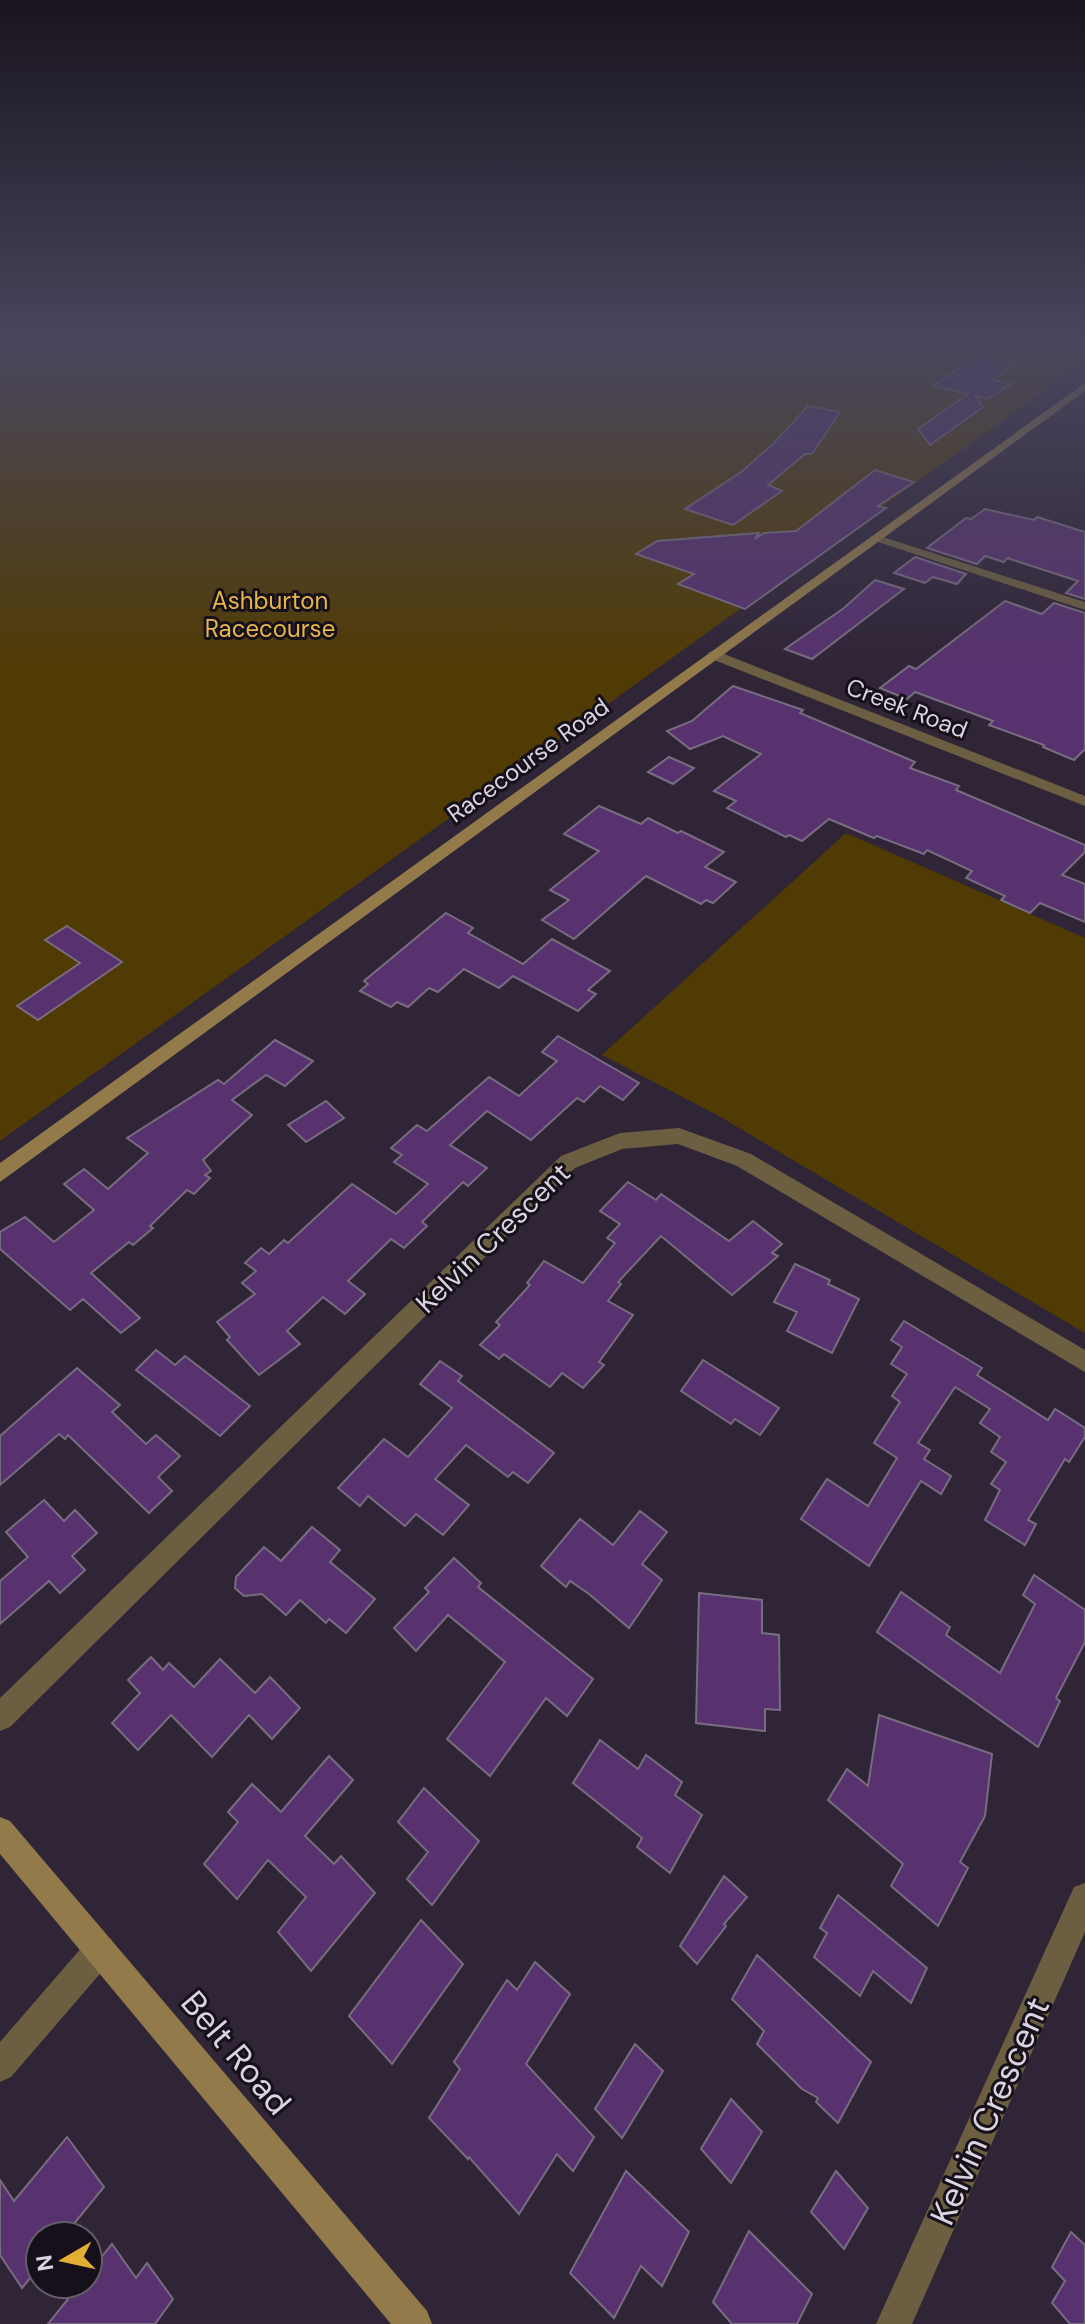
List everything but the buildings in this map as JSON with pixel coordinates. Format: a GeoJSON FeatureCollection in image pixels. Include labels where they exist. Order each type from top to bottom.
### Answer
{"type":"FeatureCollection","features":[{"type":"Feature","properties":{"kind":"street","name":"Racecourse Road"},"geometry":{"type":"LineString","coordinates":[[0,1174],[994,452]]}},
{"type":"Feature","properties":{"kind":"street"},"geometry":{"type":"LineString","coordinates":[[876,538],[1085,606]]}},
{"type":"Feature","properties":{"kind":"street","name":"Creek Road"},"geometry":{"type":"LineString","coordinates":[[714,655],[1085,801]]}},
{"type":"Feature","properties":{"kind":"street","name":"Kelvin Crescent"},"geometry":{"type":"LineString","coordinates":[[0,1717],[568,1162],[620,1141],[679,1136],[744,1160],[1085,1362]]}},
{"type":"Feature","properties":{"kind":"street","name":"Belt Road"},"geometry":{"type":"LineString","coordinates":[[0,1831],[414,2324]]}},
{"type":"Feature","properties":{"kind":"street","name":"Kelvin Crescent"},"geometry":{"type":"LineString","coordinates":[[894,2324],[1085,1898]]}},
{"type":"Feature","properties":{"kind":"street"},"geometry":{"type":"LineString","coordinates":[[0,2066],[100,1950]]}},
{"type":"Feature","properties":{"kind":"green space","name":"Ashburton Racecourse"},"geometry":{"type":"Polygon","coordinates":[[[0,452],[958,452],[0,1141],[0,452]]]}},
{"type":"Feature","properties":{"kind":"green space"},"geometry":{"type":"Polygon","coordinates":[[[846,833],[1085,938],[1085,1333],[717,1115],[602,1055],[846,833]]]}}]}
